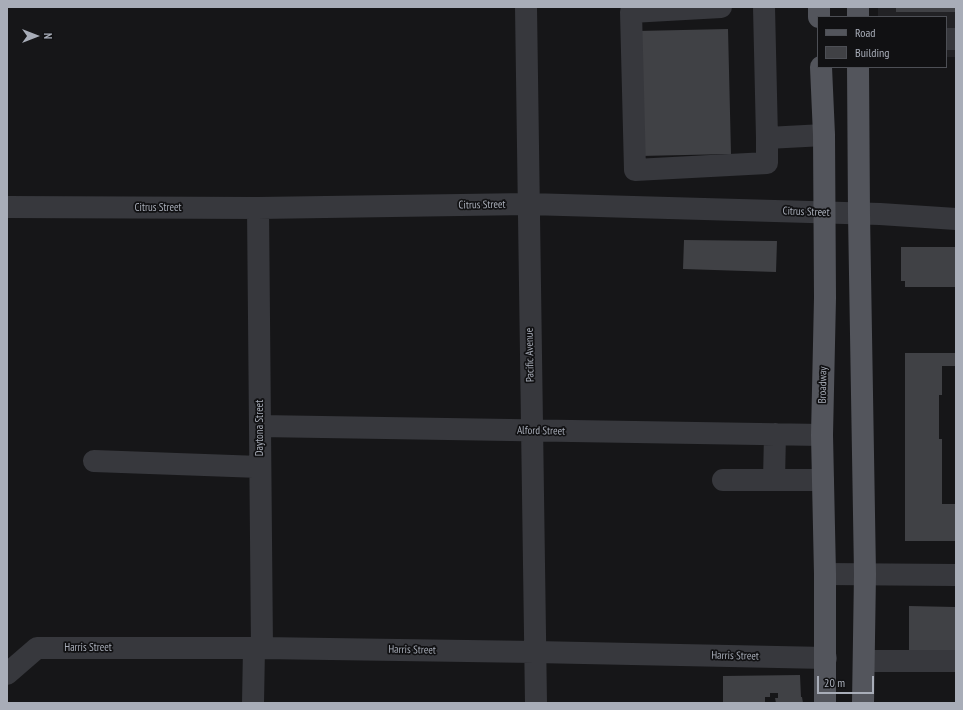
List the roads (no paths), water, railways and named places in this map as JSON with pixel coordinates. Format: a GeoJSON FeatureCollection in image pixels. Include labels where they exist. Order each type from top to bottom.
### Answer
{"type":"FeatureCollection","features":[{"type":"Feature","properties":{"kind":"main road","name":"Broadway"},"geometry":{"type":"LineString","coordinates":[[821,68],[824,136],[825,298],[822,435],[826,574],[825,703]]}},
{"type":"Feature","properties":{"kind":"main road"},"geometry":{"type":"LineString","coordinates":[[858,68],[865,574],[863,703]]}},
{"type":"Feature","properties":{"kind":"street","name":"Pacific Avenue"},"geometry":{"type":"LineString","coordinates":[[526,7],[536,703]]}},
{"type":"Feature","properties":{"kind":"street"},"geometry":{"type":"LineString","coordinates":[[721,7],[631,12],[635,170],[767,163],[764,7]]}},
{"type":"Feature","properties":{"kind":"street"},"geometry":{"type":"LineString","coordinates":[[767,138],[824,136]]}},
{"type":"Feature","properties":{"kind":"street","name":"Citrus Street"},"geometry":{"type":"LineString","coordinates":[[7,207],[258,208],[528,204],[859,214],[956,219]]}},
{"type":"Feature","properties":{"kind":"street","name":"Daytona Street"},"geometry":{"type":"LineString","coordinates":[[253,703],[258,648],[260,467],[258,208]]}},
{"type":"Feature","properties":{"kind":"street","name":"Alford Street"},"geometry":{"type":"LineString","coordinates":[[260,426],[822,435]]}},
{"type":"Feature","properties":{"kind":"street"},"geometry":{"type":"LineString","coordinates":[[774,480],[775,434]]}},
{"type":"Feature","properties":{"kind":"street"},"geometry":{"type":"LineString","coordinates":[[94,461],[260,467]]}},
{"type":"Feature","properties":{"kind":"street"},"geometry":{"type":"LineString","coordinates":[[724,480],[823,480]]}},
{"type":"Feature","properties":{"kind":"street"},"geometry":{"type":"LineString","coordinates":[[826,574],[956,575]]}},
{"type":"Feature","properties":{"kind":"street","name":"Harris Street"},"geometry":{"type":"LineString","coordinates":[[7,674],[37,648],[258,648],[826,658]]}},
{"type":"Feature","properties":{"kind":"street"},"geometry":{"type":"LineString","coordinates":[[864,661],[956,661]]}}]}
